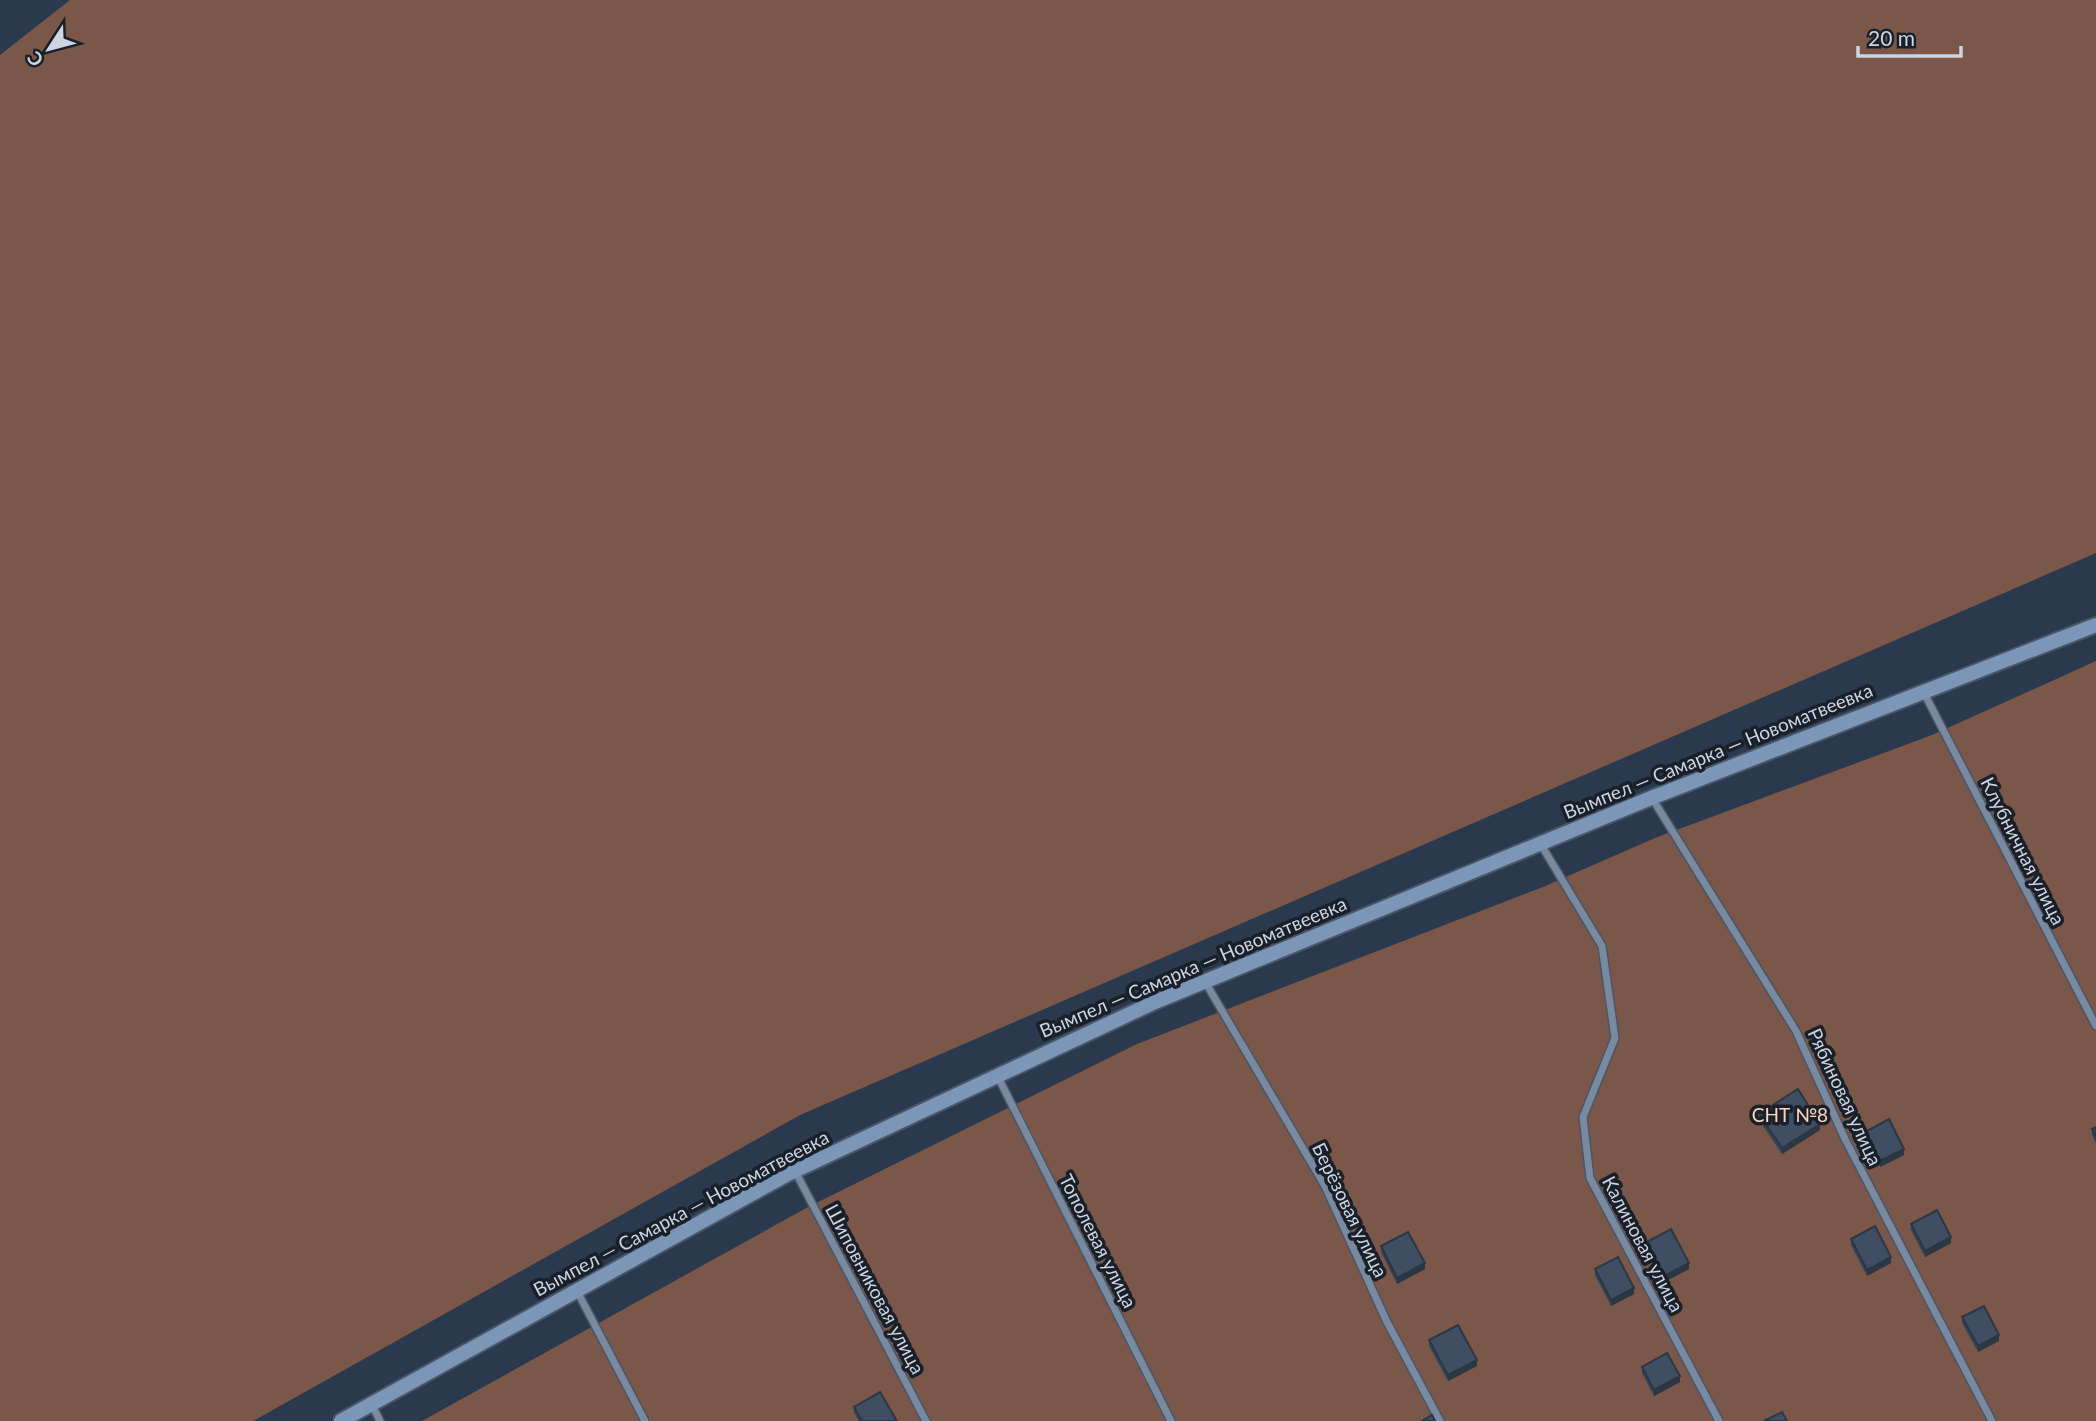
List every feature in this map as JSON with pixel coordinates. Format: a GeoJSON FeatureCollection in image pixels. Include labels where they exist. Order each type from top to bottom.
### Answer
{"type":"FeatureCollection","features":[{"type":"Feature","properties":{"kind":"main road","name":"Вымпел — Самарка — Новоматвеевка"},"geometry":{"type":"LineString","coordinates":[[341,1421],[795,1171],[1204,980],[1651,797],[2096,625]]}},
{"type":"Feature","properties":{"kind":"street","name":"Клубничная улица"},"geometry":{"type":"LineString","coordinates":[[1923,691],[2096,1026]]}},
{"type":"Feature","properties":{"kind":"street","name":"Рябиновая улица"},"geometry":{"type":"LineString","coordinates":[[1651,797],[1796,1031],[1845,1139],[1992,1421]]}},
{"type":"Feature","properties":{"kind":"street","name":"Калиновая улица"},"geometry":{"type":"LineString","coordinates":[[1540,843],[1602,946],[1604,959],[1615,1038],[1583,1117],[1590,1178],[1719,1421]]}},
{"type":"Feature","properties":{"kind":"street","name":"Берёзовая улица"},"geometry":{"type":"LineString","coordinates":[[1204,980],[1325,1185],[1387,1322],[1440,1421]]}},
{"type":"Feature","properties":{"kind":"street","name":"Тополевая улица"},"geometry":{"type":"LineString","coordinates":[[997,1075],[1171,1421]]}},
{"type":"Feature","properties":{"kind":"street","name":"Шиповниковая улица"},"geometry":{"type":"LineString","coordinates":[[795,1171],[926,1421]]}},
{"type":"Feature","properties":{"kind":"street"},"geometry":{"type":"LineString","coordinates":[[576,1290],[646,1421]]}},
{"type":"Feature","properties":{"kind":"street"},"geometry":{"type":"LineString","coordinates":[[370,1403],[380,1421]]}},
{"type":"Feature","properties":{"kind":"green space"},"geometry":{"type":"Polygon","coordinates":[[[70,0],[2096,0],[2096,553],[800,1115],[253,1421],[0,1421],[0,55],[70,0]]]}},
{"type":"Feature","properties":{"kind":"green space","name":"СНТ №8"},"geometry":{"type":"Polygon","coordinates":[[[2096,661],[2096,1421],[422,1421],[808,1207],[1137,1044],[1543,887],[1655,838],[1932,735],[2096,661]]]}},
{"type":"Feature","properties":{"kind":"building"},"geometry":{"type":"Polygon","coordinates":[[[1798,1089],[1820,1124],[1782,1148],[1759,1114],[1798,1089]]]}},
{"type":"Feature","properties":{"kind":"building"},"geometry":{"type":"Polygon","coordinates":[[[1889,1119],[1904,1149],[1880,1161],[1865,1132],[1889,1119]]]}},
{"type":"Feature","properties":{"kind":"building"},"geometry":{"type":"Polygon","coordinates":[[[1937,1210],[1951,1237],[1925,1251],[1911,1224],[1937,1210]]]}},
{"type":"Feature","properties":{"kind":"building"},"geometry":{"type":"Polygon","coordinates":[[[1875,1226],[1891,1257],[1867,1270],[1851,1239],[1875,1226]]]}},
{"type":"Feature","properties":{"kind":"building"},"geometry":{"type":"Polygon","coordinates":[[[1671,1229],[1689,1263],[1662,1277],[1645,1243],[1671,1229]]]}},
{"type":"Feature","properties":{"kind":"building"},"geometry":{"type":"Polygon","coordinates":[[[1408,1232],[1425,1263],[1397,1278],[1381,1246],[1408,1232]]]}},
{"type":"Feature","properties":{"kind":"building"},"geometry":{"type":"Polygon","coordinates":[[[1618,1257],[1634,1288],[1611,1300],[1595,1269],[1618,1257]]]}},
{"type":"Feature","properties":{"kind":"building"},"geometry":{"type":"Polygon","coordinates":[[[1984,1306],[1999,1335],[1978,1346],[1962,1317],[1984,1306]]]}},
{"type":"Feature","properties":{"kind":"building"},"geometry":{"type":"Polygon","coordinates":[[[1458,1325],[1477,1360],[1448,1375],[1429,1340],[1458,1325]]]}},
{"type":"Feature","properties":{"kind":"building"},"geometry":{"type":"Polygon","coordinates":[[[1667,1353],[1680,1376],[1654,1390],[1642,1367],[1667,1353]]]}},
{"type":"Feature","properties":{"kind":"building"},"geometry":{"type":"Polygon","coordinates":[[[880,1392],[897,1421],[862,1421],[854,1407],[880,1392]]]}},
{"type":"Feature","properties":{"kind":"building"},"geometry":{"type":"Polygon","coordinates":[[[1782,1412],[1787,1421],[1764,1421],[1782,1412]]]}},
{"type":"Feature","properties":{"kind":"building"},"geometry":{"type":"Polygon","coordinates":[[[1432,1415],[1435,1421],[1422,1421],[1432,1415]]]}}]}
